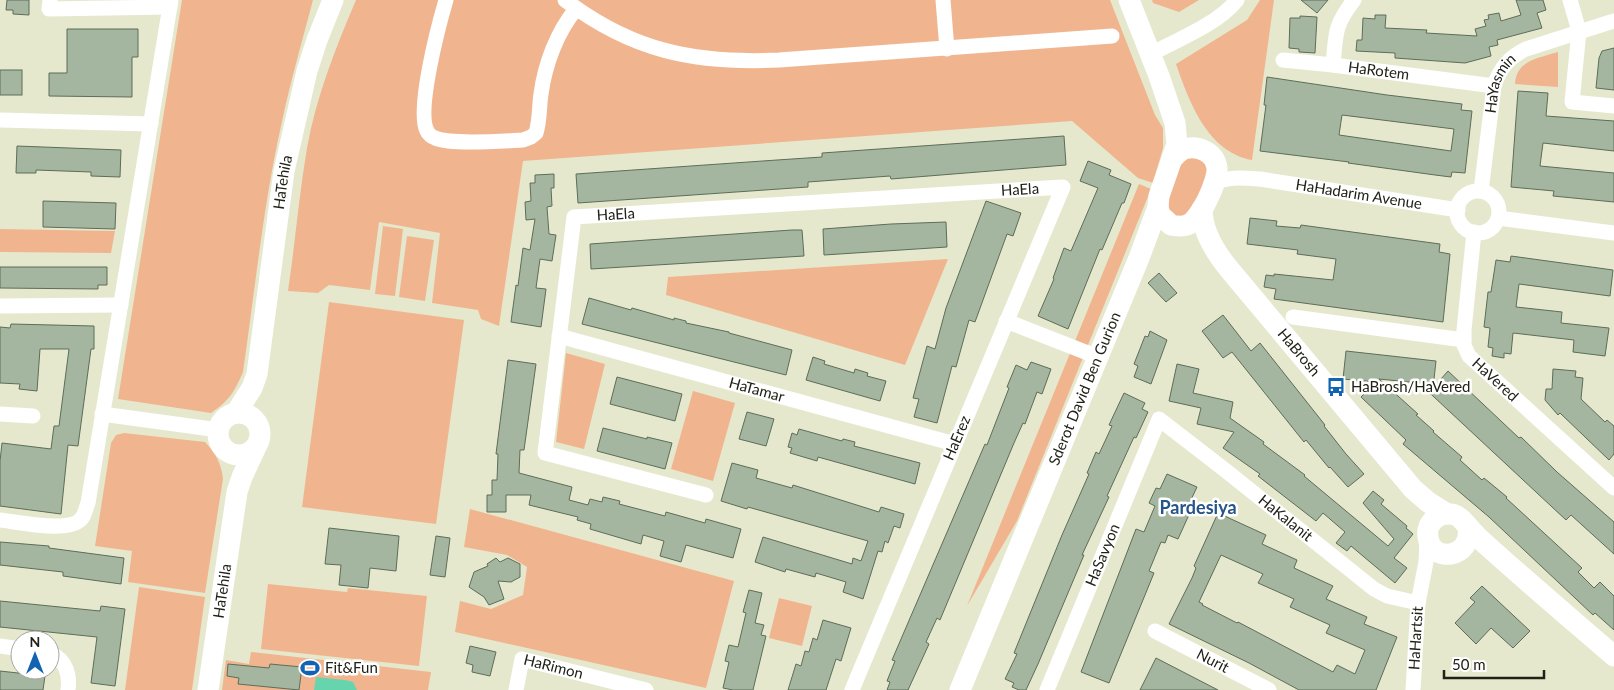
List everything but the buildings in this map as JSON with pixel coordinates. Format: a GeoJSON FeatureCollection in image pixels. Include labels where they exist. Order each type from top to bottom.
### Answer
{"type":"FeatureCollection","features":[{"type":"Feature","properties":{"kind":"street"},"geometry":{"type":"LineString","coordinates":[[0,520],[60,527],[74,525],[82,519],[88,503],[171,3],[50,9],[50,0]]}},
{"type":"Feature","properties":{"kind":"street"},"geometry":{"type":"LineString","coordinates":[[446,0],[431,61],[424,105],[424,122],[427,132],[434,138],[448,141],[523,140],[531,138],[536,133],[546,69],[554,46],[568,19],[570,4],[614,32],[645,45],[678,54],[716,60],[771,61],[1112,36]]}},
{"type":"Feature","properties":{"kind":"street"},"geometry":{"type":"LineString","coordinates":[[943,0],[947,49]]}},
{"type":"Feature","properties":{"kind":"street"},"geometry":{"type":"LineString","coordinates":[[1129,0],[1176,123],[1188,141],[1205,152],[1217,169],[1213,184],[1199,216],[1182,226],[1171,225],[1165,221],[1160,215],[1158,207],[1159,196],[1177,144],[1176,123]]}},
{"type":"Feature","properties":{"kind":"street"},"geometry":{"type":"LineString","coordinates":[[1151,54],[1210,22],[1237,0]]}},
{"type":"Feature","properties":{"kind":"street","name":"HaRotem"},"geometry":{"type":"LineString","coordinates":[[1354,0],[1342,15],[1337,26],[1333,65],[1494,86]]}},
{"type":"Feature","properties":{"kind":"street"},"geometry":{"type":"LineString","coordinates":[[1570,0],[1579,31],[1572,102],[1614,106]]}},
{"type":"Feature","properties":{"kind":"street","name":"HaTehila"},"geometry":{"type":"LineString","coordinates":[[259,427],[260,358],[284,171],[307,71],[330,4]]}},
{"type":"Feature","properties":{"kind":"street","name":"HaYasmin"},"geometry":{"type":"LineString","coordinates":[[1481,191],[1494,86],[1498,74],[1505,63],[1526,49],[1614,21]]}},
{"type":"Feature","properties":{"kind":"street"},"geometry":{"type":"LineString","coordinates":[[1283,60],[1333,65]]}},
{"type":"Feature","properties":{"kind":"street"},"geometry":{"type":"LineString","coordinates":[[0,120],[151,124]]}},
{"type":"Feature","properties":{"kind":"street"},"geometry":{"type":"LineString","coordinates":[[1172,159],[1184,149],[1205,152]]}},
{"type":"Feature","properties":{"kind":"street","name":"HaHadarim Avenue"},"geometry":{"type":"LineString","coordinates":[[1205,152],[1228,167],[1260,179]]}},
{"type":"Feature","properties":{"kind":"street","name":"HaHadarim Avenue"},"geometry":{"type":"LineString","coordinates":[[1213,184],[1220,180],[1232,178],[1260,179],[1458,210]]}},
{"type":"Feature","properties":{"kind":"street","name":"HaErez"},"geometry":{"type":"LineString","coordinates":[[852,690],[1063,187]]}},
{"type":"Feature","properties":{"kind":"street","name":"HaEla"},"geometry":{"type":"LineString","coordinates":[[706,494],[544,453],[574,217],[1063,187]]}},
{"type":"Feature","properties":{"kind":"street"},"geometry":{"type":"LineString","coordinates":[[1481,191],[1492,196],[1496,201],[1499,207],[1498,218],[1491,228],[1474,232],[1464,227],[1460,222],[1458,210],[1463,198],[1468,194],[1481,191]]}},
{"type":"Feature","properties":{"kind":"street","name":"Sderot David Ben Gurion"},"geometry":{"type":"LineString","coordinates":[[960,690],[1139,258],[1158,207]]}},
{"type":"Feature","properties":{"kind":"street","name":"HaBrosh"},"geometry":{"type":"LineString","coordinates":[[1202,209],[1202,223],[1223,263]]}},
{"type":"Feature","properties":{"kind":"street"},"geometry":{"type":"LineString","coordinates":[[1498,218],[1614,233]]}},
{"type":"Feature","properties":{"kind":"street","name":"Sderot David Ben Gurion"},"geometry":{"type":"LineString","coordinates":[[1139,258],[1155,240],[1182,226]]}},
{"type":"Feature","properties":{"kind":"street","name":"HaBrosh"},"geometry":{"type":"LineString","coordinates":[[1182,226],[1223,263],[1420,496],[1447,514]]}},
{"type":"Feature","properties":{"kind":"street","name":"HaVered"},"geometry":{"type":"LineString","coordinates":[[1474,232],[1464,330],[1464,345],[1469,356],[1614,488]]}},
{"type":"Feature","properties":{"kind":"street"},"geometry":{"type":"LineString","coordinates":[[0,306],[121,305]]}},
{"type":"Feature","properties":{"kind":"street"},"geometry":{"type":"LineString","coordinates":[[1293,317],[1464,340]]}},
{"type":"Feature","properties":{"kind":"street"},"geometry":{"type":"LineString","coordinates":[[1006,321],[1098,357]]}},
{"type":"Feature","properties":{"kind":"street","name":"HaTamar"},"geometry":{"type":"LineString","coordinates":[[559,336],[955,444]]}},
{"type":"Feature","properties":{"kind":"street","name":"HaTehila"},"geometry":{"type":"LineString","coordinates":[[236,413],[252,388],[260,358]]}},
{"type":"Feature","properties":{"kind":"street"},"geometry":{"type":"LineString","coordinates":[[236,413],[250,416],[259,427],[259,442],[249,453],[242,455],[228,452],[222,448],[218,430],[223,420],[229,415],[236,413]]}},
{"type":"Feature","properties":{"kind":"street"},"geometry":{"type":"LineString","coordinates":[[0,414],[33,416]]}},
{"type":"Feature","properties":{"kind":"street"},"geometry":{"type":"LineString","coordinates":[[102,414],[218,430]]}},
{"type":"Feature","properties":{"kind":"street","name":"HaKalanit"},"geometry":{"type":"LineString","coordinates":[[1159,419],[1374,588],[1387,596],[1418,604]]}},
{"type":"Feature","properties":{"kind":"street","name":"HaSavyon"},"geometry":{"type":"LineString","coordinates":[[1047,690],[1159,419]]}},
{"type":"Feature","properties":{"kind":"street","name":"HaTehila"},"geometry":{"type":"LineString","coordinates":[[208,690],[238,492],[254,449]]}},
{"type":"Feature","properties":{"kind":"street","name":"HaTehila"},"geometry":{"type":"LineString","coordinates":[[228,452],[236,474],[238,492]]}},
{"type":"Feature","properties":{"kind":"street","name":"HaBrosh"},"geometry":{"type":"LineString","coordinates":[[1414,489],[1426,514],[1428,533]]}},
{"type":"Feature","properties":{"kind":"street"},"geometry":{"type":"LineString","coordinates":[[1496,554],[1484,551],[1441,554],[1433,548],[1428,533],[1435,518],[1447,514],[1460,517],[1468,528],[1496,554],[1614,656]]}},
{"type":"Feature","properties":{"kind":"street","name":"Sderot David Ben Gurion"},"geometry":{"type":"LineString","coordinates":[[949,690],[976,617],[999,572],[1031,518]]}},
{"type":"Feature","properties":{"kind":"street"},"geometry":{"type":"LineString","coordinates":[[1454,553],[1468,541],[1468,528]]}},
{"type":"Feature","properties":{"kind":"street","name":"HaHartsit"},"geometry":{"type":"LineString","coordinates":[[1413,690],[1418,604],[1426,562],[1428,533]]}},
{"type":"Feature","properties":{"kind":"street","name":"HaHartsit"},"geometry":{"type":"LineString","coordinates":[[1422,585],[1436,564],[1454,553]]}},
{"type":"Feature","properties":{"kind":"street","name":"Nurit"},"geometry":{"type":"LineString","coordinates":[[1155,631],[1270,690]]}},
{"type":"Feature","properties":{"kind":"street","name":"HaRimon"},"geometry":{"type":"LineString","coordinates":[[516,690],[522,659],[646,690]]}},
{"type":"Feature","properties":{"kind":"street"},"geometry":{"type":"LineString","coordinates":[[60,661],[66,666],[69,680],[68,690]]}},
{"type":"Feature","properties":{"kind":"shaded area"},"geometry":{"type":"Polygon","coordinates":[[[182,0],[313,0],[288,94],[275,156],[264,218],[243,372],[231,395],[211,413],[118,399],[182,0]]]}},
{"type":"Feature","properties":{"kind":"shaded area"},"geometry":{"type":"Polygon","coordinates":[[[356,0],[1110,0],[1155,115],[1163,128],[1163,148],[1153,183],[1138,178],[1072,121],[523,161],[499,326],[481,319],[478,310],[432,303],[440,233],[379,222],[370,290],[329,285],[318,293],[288,291],[311,129],[327,72],[356,0]]]}},
{"type":"Feature","properties":{"kind":"shaded area"},"geometry":{"type":"Polygon","coordinates":[[[1152,0],[1199,0],[1179,12],[1153,3],[1152,0]]]}},
{"type":"Feature","properties":{"kind":"shaded area"},"geometry":{"type":"Polygon","coordinates":[[[1260,0],[1274,0],[1252,160],[1236,155],[1223,147],[1212,136],[1194,109],[1176,64],[1247,20],[1260,0]]]}},
{"type":"Feature","properties":{"kind":"shaded area"},"geometry":{"type":"Polygon","coordinates":[[[1558,52],[1558,87],[1515,84],[1516,76],[1524,65],[1536,58],[1558,52]]]}},
{"type":"Feature","properties":{"kind":"shaded area"},"geometry":{"type":"Polygon","coordinates":[[[1186,155],[1210,163],[1194,213],[1173,220],[1164,197],[1186,155]]]}},
{"type":"Feature","properties":{"kind":"shaded area"},"geometry":{"type":"Polygon","coordinates":[[[1139,184],[1151,189],[1017,521],[967,606],[1139,184]]]}},
{"type":"Feature","properties":{"kind":"shaded area"},"geometry":{"type":"Polygon","coordinates":[[[383,226],[403,229],[395,296],[375,294],[383,226]]]}},
{"type":"Feature","properties":{"kind":"shaded area"},"geometry":{"type":"Polygon","coordinates":[[[0,229],[115,231],[111,253],[0,252],[0,229]]]}},
{"type":"Feature","properties":{"kind":"shaded area"},"geometry":{"type":"Polygon","coordinates":[[[407,236],[434,240],[425,301],[399,297],[407,236]]]}},
{"type":"Feature","properties":{"kind":"shaded area"},"geometry":{"type":"Polygon","coordinates":[[[948,259],[905,365],[666,295],[668,277],[948,259]]]}},
{"type":"Feature","properties":{"kind":"shaded area"},"geometry":{"type":"Polygon","coordinates":[[[329,302],[464,320],[436,524],[302,507],[329,302]]]}},
{"type":"Feature","properties":{"kind":"shaded area"},"geometry":{"type":"Polygon","coordinates":[[[566,353],[605,364],[584,449],[556,442],[566,353]]]}},
{"type":"Feature","properties":{"kind":"shaded area"},"geometry":{"type":"Polygon","coordinates":[[[693,391],[735,403],[713,481],[671,469],[693,391]]]}},
{"type":"Feature","properties":{"kind":"shaded area"},"geometry":{"type":"Polygon","coordinates":[[[124,433],[205,442],[217,459],[223,479],[205,593],[128,582],[132,551],[95,546],[111,443],[116,435],[124,433]]]}},
{"type":"Feature","properties":{"kind":"shaded area"},"geometry":{"type":"Polygon","coordinates":[[[470,509],[734,581],[706,688],[455,632],[460,601],[491,609],[523,595],[527,567],[507,555],[464,547],[470,509]]]}},
{"type":"Feature","properties":{"kind":"shaded area"},"geometry":{"type":"Polygon","coordinates":[[[268,584],[347,592],[348,588],[427,596],[419,666],[261,649],[268,584]]]}},
{"type":"Feature","properties":{"kind":"shaded area"},"geometry":{"type":"Polygon","coordinates":[[[139,587],[205,597],[192,690],[125,690],[139,587]]]}},
{"type":"Feature","properties":{"kind":"shaded area"},"geometry":{"type":"Polygon","coordinates":[[[779,598],[812,606],[802,646],[769,638],[779,598]]]}},
{"type":"Feature","properties":{"kind":"shaded area","name":"Fit&Fun"},"geometry":{"type":"Polygon","coordinates":[[[251,652],[431,672],[428,690],[222,690],[226,660],[249,664],[251,652]]]}},
{"type":"Feature","properties":{"kind":"shaded area","name":"Fit&Fun"},"geometry":{"type":"Polygon","coordinates":[[[316,677],[353,682],[357,690],[314,690],[316,677]]]}},
{"type":"Feature","properties":{"kind":"place","name":"HaBrosh/HaVered"},"geometry":{"type":"Point","coordinates":[1336,387]}},
{"type":"Feature","properties":{"kind":"place","name":"Fit&Fun"},"geometry":{"type":"Point","coordinates":[310,668]}},
{"type":"Feature","properties":{"kind":"district","name":"Pardesiya"},"geometry":{"type":"Point","coordinates":[1198,508]}}]}
